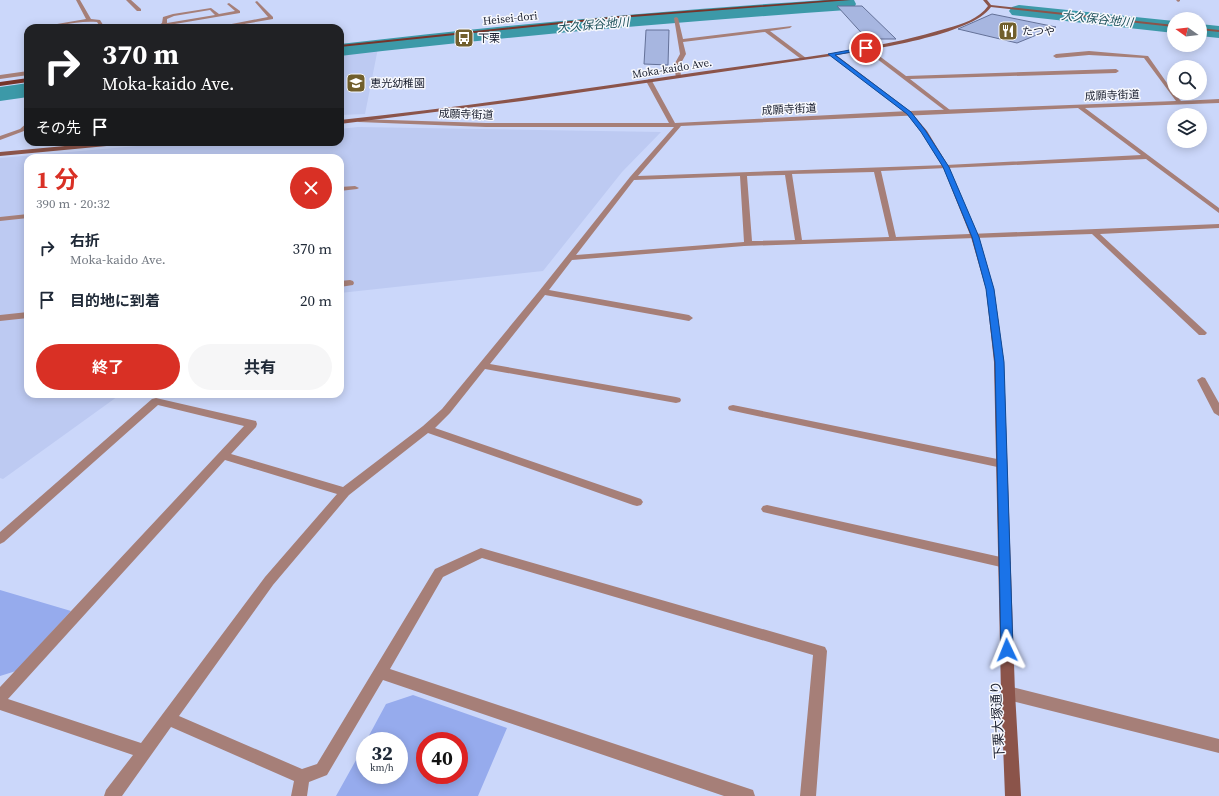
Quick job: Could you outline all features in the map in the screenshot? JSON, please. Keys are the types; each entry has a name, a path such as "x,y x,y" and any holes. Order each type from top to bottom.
{"main road":[{"name":"Heisei-dori","path":"344,41 503,23 793,0"},
{"name":"Heisei-dori","path":"344,46 611,18 849,0"},
{"path":"0,84 24,81"},
{"path":"0,90 24,87"}],"street":[{"path":"78,0 90,20"},
{"path":"128,0 139,10"},
{"path":"985,0 990,6 1167,25"},
{"path":"236,24 271,18 257,2"},
{"path":"172,24 238,12 229,4"},
{"name":"Moka-kaido Ave.","path":"344,122 502,103 902,42 958,26 984,15 990,6"},
{"path":"162,24 165,18 173,15 211,9 218,16"},
{"path":"676,18 683,54 677,65 678,77"},
{"path":"63,24 90,20 98,21 100,24"},
{"path":"680,41 790,27"},
{"path":"766,30 803,58"},
{"path":"1207,30 1219,31"},
{"path":"866,48 948,112"},
{"path":"1056,56 1089,53 1146,57 1180,103"},
{"name":"下栗大塚通り","path":"831,54 909,113 924,131 946,167 975,237 990,289 999,362 1008,694 1014,796"},
{"path":"905,78 1116,70"},
{"path":"0,77 24,74"},
{"path":"112,796 269,581 345,492 427,429 446,411 484,366 632,178 676,125 649,81"},
{"name":"成願寺街道","path":"359,120 486,125 676,125 909,113 1219,101"},
{"path":"1078,106 1219,211"},
{"path":"0,138 24,128"},
{"path":"0,154 85,146"},
{"path":"632,178 877,170 1147,157"},
{"path":"877,170 893,239"},
{"path":"788,173 799,243"},
{"path":"743,174 748,244"},
{"path":"344,189 355,188"},
{"path":"0,218 24,216"},
{"path":"570,258 748,244 975,237 1219,226"},
{"path":"1093,231 1202,333"},
{"path":"344,284 350,283"},
{"path":"543,292 689,318"},
{"path":"0,318 24,315"},
{"path":"484,366 676,400"},
{"path":"1202,380 1219,413"},
{"path":"0,539 156,401 252,424 0,697"},
{"path":"733,408 1002,464"},
{"path":"427,429 637,502"},
{"path":"223,455 345,492"},
{"path":"767,509 1005,563"},
{"path":"169,719 302,777 322,770 439,573 481,553 820,651 808,796"},
{"path":"380,672 747,796"},
{"path":"1008,694 1219,746"},
{"path":"0,703 145,752"},
{"path":"299,796 302,777"}],"shaded area":[{"name":"恵光幼稚園","path":"378,48 365,114 344,115 344,52"},
{"path":"358,127 661,132 622,172 543,271 344,293 344,154 46,154 137,146 344,146 344,129"},
{"path":"24,156 24,398 115,398 3,479 0,478 0,158"},
{"path":"0,590 71,611 16,671 0,676"},
{"path":"413,695 507,728 478,796 336,796 356,760 356,784 408,784 408,732 371,732 386,704"}],"building":[{"path":"837,6 862,6 896,39 867,39"},
{"name":"たつや","path":"992,14 1056,27 1017,43 958,29"},
{"path":"646,30 669,30 668,65 644,64"}],"waterway":[{"name":"大久保谷地川","path":"344,49 403,42 593,24 847,4"},
{"name":"大久保谷地川","path":"1019,11 1167,26"},
{"name":"大久保谷地川","path":"1207,31 1219,32"},
{"name":"大久保谷地川","path":"0,94 24,91"}],"place":[{"name":"たつや","path":"1008,31"},
{"name":"下栗","path":"464,38"},
{"name":"恵光幼稚園","path":"356,83"}],"route":[{"path":"866,48 831,54 909,113 924,131 946,167 964,209 975,237 990,289 999,362 1007,650"}]}
